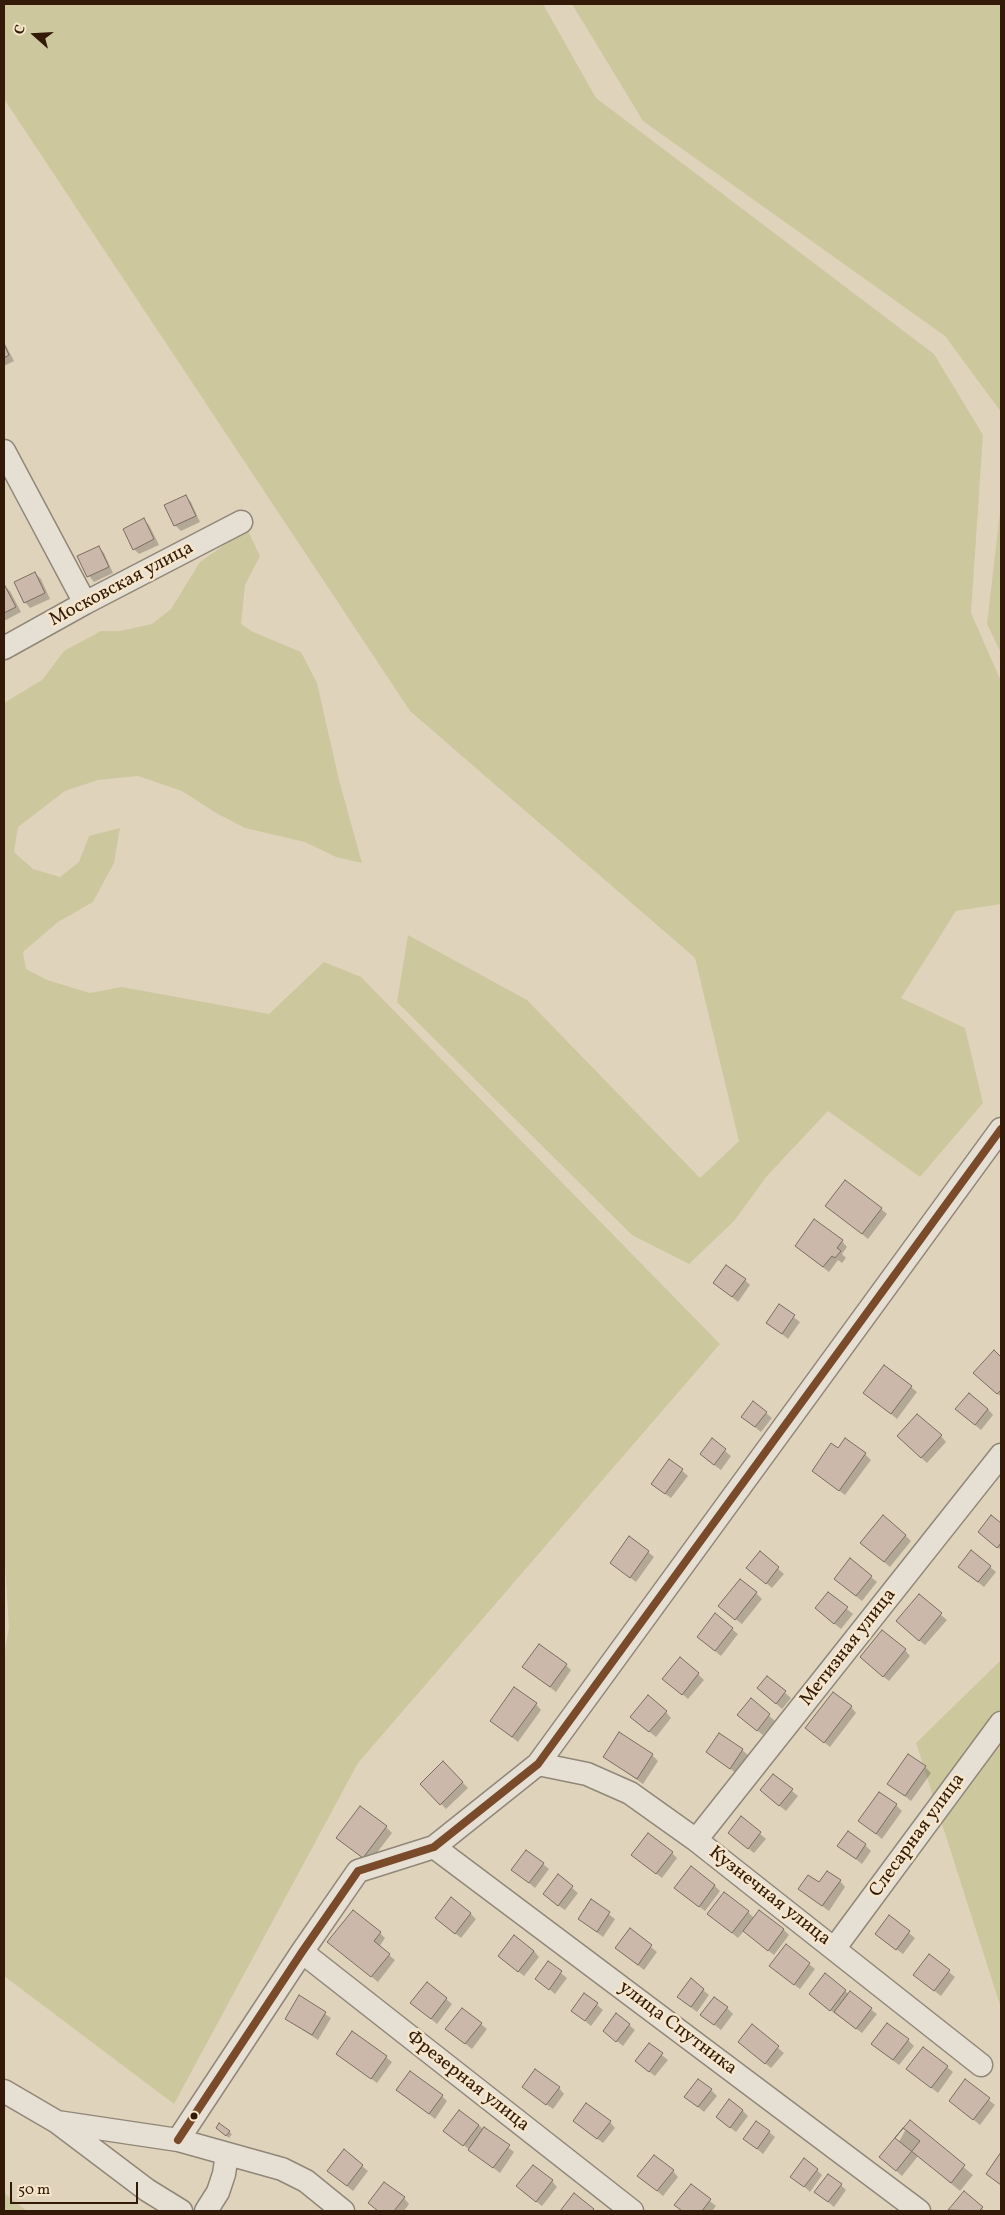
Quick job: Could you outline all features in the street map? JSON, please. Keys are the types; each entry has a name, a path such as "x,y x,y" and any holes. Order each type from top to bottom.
{"street":[{"path":"4,451 85,603"},
{"name":"Московская улица","path":"4,648 85,603 241,522"},
{"path":"178,2140 358,1871 434,1847 538,1764 1001,1129"},
{"name":"Метизная улица","path":"696,1840 1001,1455"},
{"name":"Слесарная улица","path":"834,1949 1001,1723"},
{"name":"Кузнечная улица","path":"538,1764 587,1774 630,1794 696,1840 981,2065"},
{"name":"улица Спутника","path":"434,1847 919,2211"},
{"name":"Фрезерная улица","path":"302,1952 632,2211"},
{"path":"4,2090 57,2122 147,2190 181,2211"},
{"path":"57,2122 178,2140 282,2169 306,2181 344,2211"},
{"path":"206,2211 218,2192 224,2174 227,2154"}],"shaded area":[{"path":"4,4 543,4 596,98 934,354 983,435 971,613 1001,681 1001,904 956,911 901,998 965,1028 983,1103 920,1177 828,1111 767,1176 734,1221 689,1264 632,1235 397,1002 408,935 527,1000 700,1178 739,1141 695,958 410,711 4,99"},
{"path":"572,4 1001,4 1001,412 945,336 643,121"},
{"path":"1001,504 1001,653 987,624"},
{"path":"247,529 260,556 245,585 241,624 253,632 301,652 317,683 339,780 362,863 336,857 305,842 245,828 216,813 182,791 138,776 98,780 65,791 18,827 14,852 33,869 60,877 79,862 89,836 120,828 114,863 93,902 58,922 23,952 26,969 47,980 90,993 122,987 269,1014 324,962 361,977 720,1344 358,1763 174,2104 4,1976 4,1654 9,1628 4,1547 4,703 42,680 64,651 101,631 120,631 152,624 171,609 200,562"},
{"path":"1001,1660 1001,2008 916,1743"},
{"path":"4,2193 27,2211 4,2211"}],"building":[{"path":"4,344 9,355 4,358"},
{"path":"186,495 196,516 174,526 164,505"},
{"path":"144,518 154,539 133,550 123,529"},
{"path":"99,546 109,567 87,577 77,556"},
{"path":"35,572 45,593 24,603 14,582"},
{"path":"4,584 16,607 4,613"},
{"path":"845,1180 882,1208 862,1234 825,1206"},
{"path":"814,1219 843,1240 837,1248 841,1251 835,1258 832,1256 823,1267 795,1246"},
{"path":"726,1265 746,1279 732,1297 713,1283"},
{"path":"779,1304 795,1315 782,1334 766,1323"},
{"path":"994,1350 1001,1357 1001,1390 997,1394 973,1373"},
{"path":"884,1365 912,1386 891,1414 863,1393"},
{"path":"969,1393 988,1409 975,1425 955,1409"},
{"path":"753,1401 767,1412 755,1427 741,1417"},
{"path":"917,1414 942,1435 921,1458 897,1436"},
{"path":"712,1438 726,1449 714,1465 700,1454"},
{"path":"845,1438 866,1453 839,1491 812,1471 831,1443 838,1448"},
{"path":"669,1459 683,1469 665,1494 651,1484"},
{"path":"883,1515 906,1535 884,1562 860,1543"},
{"path":"991,1515 1001,1523 1001,1543 997,1548 978,1532"},
{"path":"629,1536 649,1551 630,1578 610,1563"},
{"path":"971,1550 991,1566 978,1582 958,1567"},
{"path":"760,1551 779,1567 766,1584 746,1568"},
{"path":"850,1558 872,1576 856,1596 834,1579"},
{"path":"740,1579 757,1592 735,1620 718,1606"},
{"path":"828,1592 848,1607 834,1624 815,1608"},
{"path":"919,1594 942,1613 919,1641 896,1621"},
{"path":"715,1613 733,1628 715,1651 697,1637"},
{"path":"882,1630 906,1649 883,1677 860,1657"},
{"path":"539,1644 567,1664 550,1687 522,1667"},
{"path":"680,1657 699,1673 682,1695 662,1679"},
{"path":"767,1676 786,1691 776,1704 757,1688"},
{"path":"514,1687 537,1703 512,1737 490,1721"},
{"path":"833,1692 852,1706 824,1743 805,1728"},
{"path":"648,1695 667,1711 649,1732 630,1717"},
{"path":"751,1698 770,1714 757,1731 737,1715"},
{"path":"619,1732 653,1754 637,1779 603,1757"},
{"path":"719,1733 743,1749 730,1769 706,1752"},
{"path":"908,1754 926,1766 905,1796 887,1784"},
{"path":"443,1761 463,1782 440,1805 420,1784"},
{"path":"773,1774 793,1789 779,1806 760,1790"},
{"path":"879,1792 897,1804 876,1834 858,1821"},
{"path":"360,1806 387,1826 363,1858 336,1838"},
{"path":"741,1816 761,1832 748,1849 728,1833"},
{"path":"848,1831 866,1844 856,1859 837,1846"},
{"path":"648,1833 673,1852 656,1874 631,1855"},
{"path":"526,1850 544,1863 529,1883 511,1870"},
{"path":"691,1866 715,1885 699,1907 674,1888"},
{"path":"827,1871 841,1880 822,1906 798,1889 808,1875 819,1882"},
{"path":"558,1874 573,1886 558,1906 543,1894"},
{"path":"724,1892 749,1911 732,1933 707,1914"},
{"path":"451,1897 471,1913 455,1934 435,1918"},
{"path":"591,1899 610,1912 597,1932 578,1919"},
{"path":"353,1910 381,1932 374,1941 390,1954 371,1977 327,1942"},
{"path":"759,1910 784,1929 768,1951 743,1931"},
{"path":"889,1915 910,1931 896,1950 875,1934"},
{"path":"630,1928 652,1945 638,1965 615,1948"},
{"path":"514,1935 534,1951 518,1972 498,1956"},
{"path":"786,1944 810,1963 794,1985 769,1966"},
{"path":"929,1954 950,1970 934,1991 913,1975"},
{"path":"548,1961 562,1971 549,1990 535,1979"},
{"path":"825,1973 846,1990 830,2011 809,1994"},
{"path":"691,1978 704,1989 691,2007 677,1997"},
{"path":"427,1982 447,1998 431,2019 410,2003"},
{"path":"850,1991 872,2008 856,2029 834,2012"},
{"path":"584,1993 598,2003 585,2021 571,2011"},
{"path":"299,1995 326,2012 312,2035 285,2019"},
{"path":"714,1997 728,2007 714,2025 700,2015"},
{"path":"462,2008 482,2023 465,2044 445,2029"},
{"path":"616,2013 630,2024 616,2042 603,2031"},
{"path":"887,2023 909,2039 893,2060 871,2044"},
{"path":"752,2024 779,2046 765,2064 738,2042"},
{"path":"352,2031 387,2056 371,2079 336,2054"},
{"path":"649,2043 663,2053 649,2072 635,2061"},
{"path":"923,2047 948,2066 931,2088 906,2069"},
{"path":"535,2069 560,2087 546,2105 522,2087"},
{"path":"410,2071 443,2095 429,2114 396,2090"},
{"path":"698,2079 712,2089 698,2107 684,2097"},
{"path":"965,2079 990,2098 973,2120 949,2101"},
{"path":"729,2099 743,2110 730,2128 716,2117"},
{"path":"586,2103 611,2121 597,2139 573,2121"},
{"path":"459,2110 479,2125 463,2146 443,2131"},
{"path":"910,2120 965,2165 951,2183 895,2138"},
{"path":"756,2121 770,2131 757,2149 743,2139"},
{"path":"219,2123 230,2131 226,2136 216,2128"},
{"path":"484,2127 510,2145 493,2168 468,2150"},
{"path":"903,2128 920,2141 896,2171 879,2157"},
{"path":"344,2149 363,2165 347,2186 327,2171"},
{"path":"1001,2152 1001,2185 986,2174"},
{"path":"654,2155 674,2170 657,2191 637,2176"},
{"path":"804,2158 818,2169 804,2187 790,2177"},
{"path":"533,2165 553,2180 536,2202 516,2186"},
{"path":"828,2174 842,2184 828,2202 814,2192"},
{"path":"384,2182 405,2197 394,2211 378,2211 368,2203"},
{"path":"691,2184 711,2199 702,2211 682,2211 674,2205"},
{"path":"964,2191 983,2207 979,2211 948,2210"},
{"path":"574,2193 594,2209 592,2211 560,2211"}],"transit line":[{"path":"178,2140 358,1871 434,1847 538,1764 1001,1129"}]}
